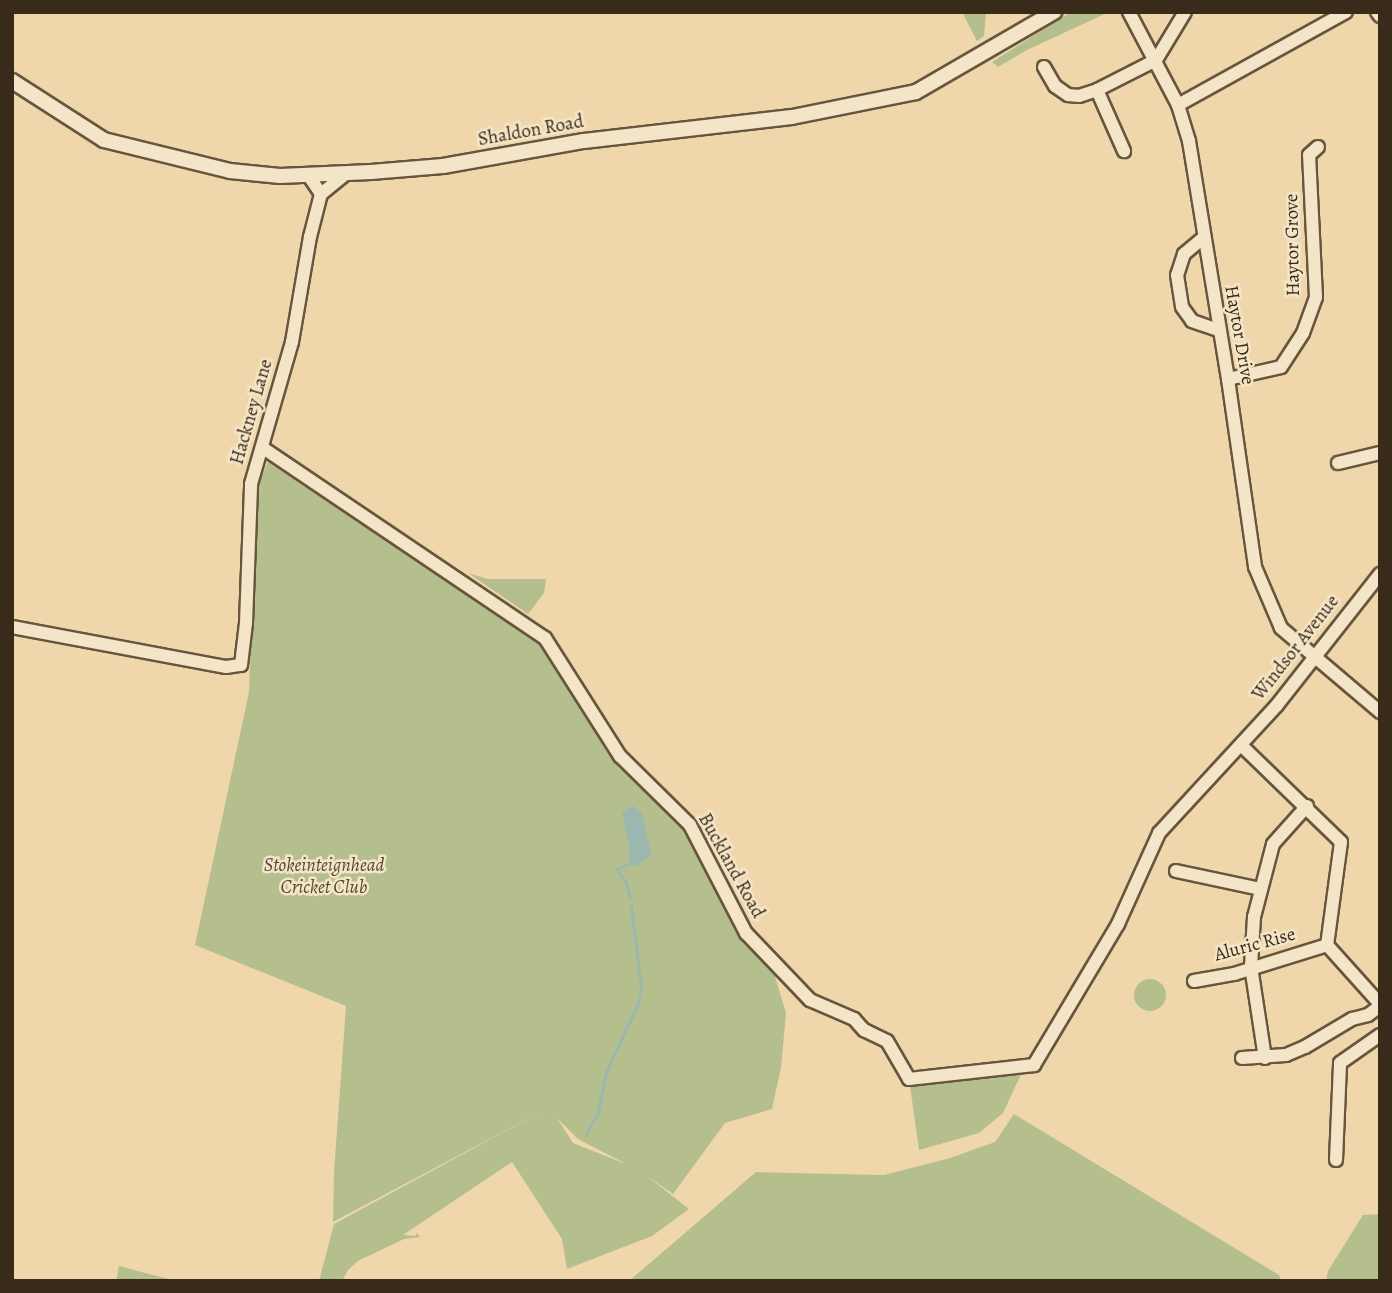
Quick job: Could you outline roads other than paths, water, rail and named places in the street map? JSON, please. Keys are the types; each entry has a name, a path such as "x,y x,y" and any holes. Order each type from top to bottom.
{"street":[{"name":"Shaldon Road","path":"12,81 104,140 230,171 308,175 347,173 443,166 584,141 792,117 916,92 1054,12"},
{"name":"Haytor Drive","path":"1129,12 1178,106 1189,141 1228,379 1255,567 1281,628 1380,712"},
{"path":"1044,67 1055,86 1068,94 1079,96 1097,90 1156,61 1185,12"},
{"path":"1178,106 1346,12"},
{"path":"1097,90 1124,151"},
{"name":"Haytor Grove","path":"1228,379 1281,367 1303,333 1316,298 1310,155 1318,147"},
{"path":"308,175 321,194 347,173"},
{"name":"Hackney Lane","path":"12,627 226,667 241,666 246,623 251,484 292,342 321,194"},
{"path":"1203,238 1184,254 1177,275 1182,307 1192,321 1218,330"},
{"name":"Buckland Road","path":"263,448 545,638 620,756 690,825 746,933 810,1000 855,1019 864,1030 887,1041 909,1079 1034,1065 1118,925 1159,833 1241,745"},
{"path":"1338,463 1380,453"},
{"name":"Windsor Avenue","path":"1241,745 1380,574"},
{"path":"1241,745 1307,806 1341,842 1327,946 1380,1005 1368,1016 1352,1018 1305,1048 1286,1055 1242,1058"},
{"path":"1265,1058 1251,966 1254,917 1273,844 1307,806"},
{"path":"1176,871 1261,889"},
{"name":"Aluric Rise","path":"1194,981 1234,974 1251,966 1327,946"},
{"path":"1336,1160 1340,1063 1380,1035"}],"water":[{"path":"633,806 642,813 651,852 650,857 635,866 629,864 629,845 622,812"}],"waterway":[{"path":"629,864 617,869 626,882 630,897"},
{"path":"586,1134 598,1112 606,1072 638,1004 641,988 631,905"}],"park label":[{"name":"Stokeinteignhead Cricket Club","path":"324,877"}]}
